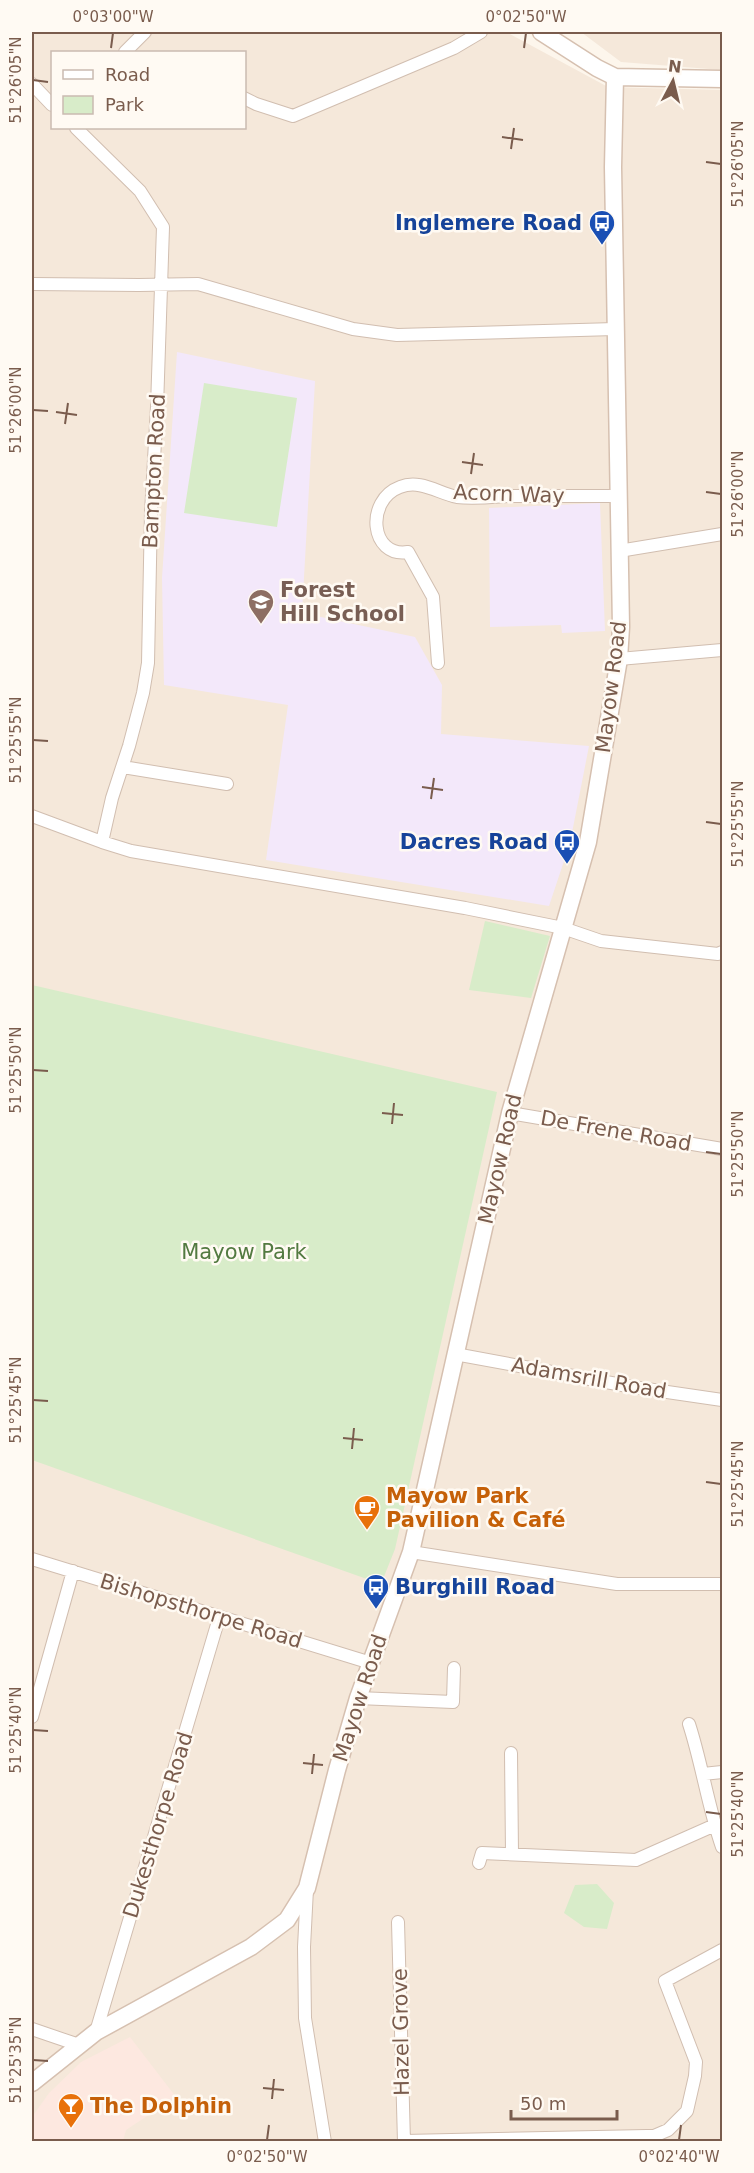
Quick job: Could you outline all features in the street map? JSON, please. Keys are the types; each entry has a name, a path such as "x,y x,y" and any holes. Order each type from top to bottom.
{"street":[{"path":"126,51 146,32"},
{"path":"246,99 293,116 454,48 481,32"},
{"path":"541,32 615,77 723,79"},
{"name":"Mayow Road","path":"32,2084 96,2032 251,1947 287,1920 307,1888 358,1698 411,1552 510,1113 588,842 619,659 621,627 613,167 615,77"},
{"path":"32,84 51,104"},
{"name":"Bampton Road","path":"77,129 140,191 163,227 151,512 148,663 145,685 123,767 112,798 102,843"},
{"path":"32,284 198,284 353,329 397,335 615,329"},
{"name":"Acorn Way","path":"438,663 433,597 408,552 399,553 389,548 378,532 375,518 385,497 398,487 415,484 458,497 617,496"},
{"path":"619,551 723,534"},
{"path":"619,659 723,650"},
{"path":"123,767 227,784"},
{"path":"32,816 102,843 164,857 465,908 563,928 601,941 718,954 723,952"},
{"name":"De Frene Road","path":"510,1113 723,1149"},
{"name":"Adamsrill Road","path":"455,1354 633,1387 723,1400"},
{"path":"411,1552 617,1584 723,1584"},
{"name":"Bishopsthorpe Road","path":"32,1559 371,1663"},
{"path":"32,1717 73,1571"},
{"name":"Dukesthorpe Road","path":"96,2032 219,1618"},
{"path":"358,1698 453,1702 453,1668"},
{"path":"689,1724 715,1825 723,1847"},
{"path":"511,1754 512,1853"},
{"path":"703,1774 723,1772"},
{"path":"479,1863 482,1853 636,1860 715,1825"},
{"path":"307,1888 304,1947 305,2018 325,2142"},
{"name":"Hazel Grove","path":"398,1922 404,2141"},
{"path":"404,2141 654,2136 668,2130 687,2111 696,2062 665,1982 723,1950"},
{"path":"32,2029 79,2045"}],"shaded area":[{"path":"32,32 506,32 608,87 722,90 722,2141 32,2142"},
{"path":"581,32 722,32 722,70 621,62"},
{"name":"Forest Hill School","path":"177,352 315,381 302,613 415,637 442,685 441,734 589,746 570,843 549,906 266,860 288,705 164,685 162,578"},
{"path":"600,503 605,631 562,633 561,625 490,627 489,508"},
{"path":"130,2037 176,2097 126,2130 123,2141 32,2141 32,2117 49,2093 81,2062"}],"green space":[{"path":"204,383 297,398 277,527 184,513"},
{"path":"485,921 550,936 531,998 469,990"},
{"name":"Mayow Park","path":"32,985 497,1092 395,1549 381,1584 32,1460"},
{"path":"597,1884 614,1903 607,1929 584,1927 564,1913 575,1885"}],"place":[{"name":"Inglemere Road","path":"602,246"},
{"name":"Forest Hill School","path":"261,625"},
{"name":"Dacres Road","path":"567,865"},
{"name":"Mayow Park Pavilion & Café","path":"367,1531"},
{"name":"Burghill Road","path":"376,1610"},
{"name":"The Dolphin","path":"71,2129"}]}
